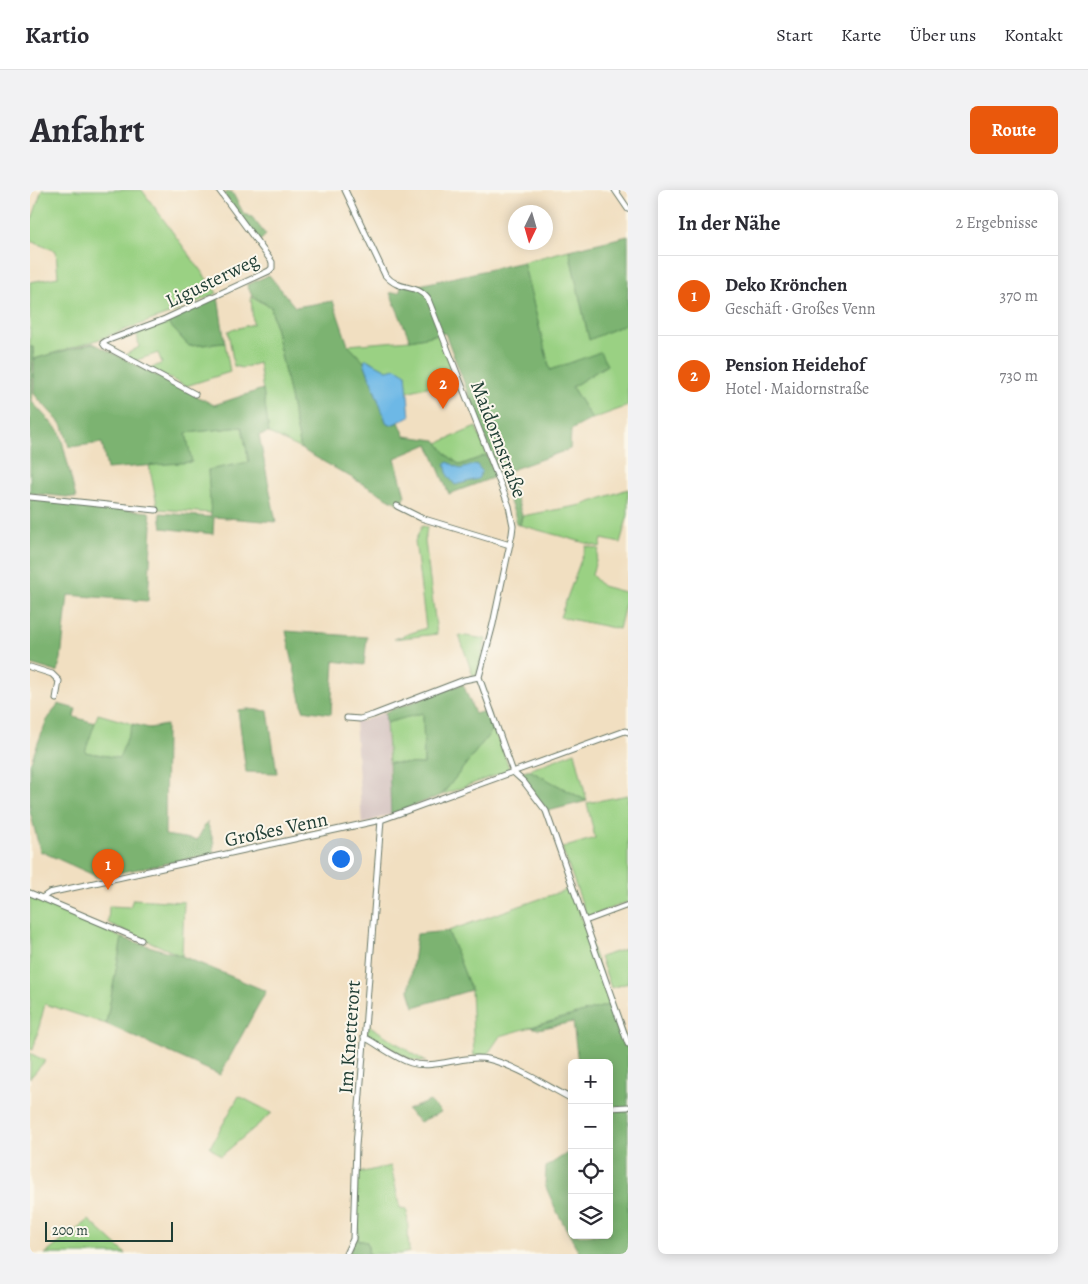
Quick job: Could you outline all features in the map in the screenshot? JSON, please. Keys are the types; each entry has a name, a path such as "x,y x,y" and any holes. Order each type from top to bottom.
{"street":[{"name":"Ligusterweg","path":"195,394 104,346 103,343 165,319 272,268 272,262 219,190"},
{"name":"Maidornstraße","path":"345,190 385,275 398,286 420,291 428,299 509,506 513,526 510,545 493,624 479,677"},
{"path":"615,190 628,209"},
{"path":"30,497 156,510"},
{"path":"397,506 421,518 510,545"},
{"path":"30,667 52,674 59,680 56,700"},
{"path":"347,718 360,719 373,715 464,680 479,677 513,772 524,782 546,811 628,1044"},
{"name":"Großes Venn","path":"42,898 50,893 381,820 625,731 628,732"},
{"name":"Im Knetterort","path":"346,1254 353,1239 356,1146 381,820"},
{"path":"30,892 141,940"},
{"path":"585,921 628,904"},
{"path":"364,1037 412,1063 426,1064 462,1059 487,1059 509,1066 568,1096"},
{"path":"613,1108 628,1107"}],"shaded area":[{"path":"385,712 391,814 362,824 355,721 363,721"}],"green space":[{"path":"42,190 142,190 217,293 189,306 177,295 181,309 177,311 94,341 34,359 33,347 30,347 30,282 58,277 56,251 30,241 30,225"},
{"path":"227,192 232,192 244,214 252,217 266,235 259,242 224,195"},
{"path":"628,236 628,323 589,340 569,250"},
{"path":"569,250 589,339 628,323 628,406 592,419 572,387 607,365 550,370 523,262"},
{"path":"523,262 550,370 600,352 607,365 572,387 592,419 571,430 570,449 508,471 522,515 520,525 516,524 515,515 445,333 410,340 390,293 400,292 401,285 415,286"},
{"path":"269,275 295,307 333,301 348,345 364,362 387,424 391,425 399,422 405,436 436,440 447,455 460,465 487,455 495,477 449,494 428,444 395,458 405,496 402,506 301,449 271,307 252,296 247,285"},
{"path":"218,297 225,343 189,346 166,321"},
{"path":"251,297 271,307 301,449 269,433 259,363 242,368 234,366 228,331 253,324"},
{"path":"166,321 189,346 225,343 230,372 186,386 150,369 162,363 158,353 134,361 125,355 139,347 137,333"},
{"path":"440,334 457,379 407,392 406,374 387,370 366,359 364,362 348,345 410,340"},
{"path":"93,343 214,405 263,389 269,433 259,435 276,522 214,517 213,534 162,528 160,513 211,517 208,470 249,462 242,427 186,433 192,462 107,469 102,443 69,447 63,426 34,394 34,359"},
{"path":"30,347 33,347 32,402 60,432 76,498 30,493"},
{"path":"242,427 249,462 208,470 211,513 158,509 149,465 191,462 186,433"},
{"path":"476,427 487,455 460,465 447,455 438,443"},
{"path":"628,489 628,515 620,543 602,539 600,547 520,525 522,516 582,505"},
{"path":"30,499 149,512 152,525 148,601 68,595 61,659 57,672 30,664"},
{"path":"422,526 427,527 425,541 437,634 394,639 426,628 415,541"},
{"path":"586,546 599,549 592,575 602,586 628,593 619,629 560,617"},
{"path":"286,631 367,637 364,665 334,661 331,714 303,710"},
{"path":"459,635 486,639 477,675 473,676"},
{"path":"463,684 475,714 488,710 494,728 442,795 391,814 389,763 424,764 423,713 386,723 385,712"},
{"path":"58,704 76,709 74,717 95,723 85,752 119,758 133,724 149,728 166,725 165,835 197,840 207,822 214,843 213,854 98,877 40,851 30,811 30,764 46,722"},
{"path":"238,710 268,711 277,773 246,772"},
{"path":"423,712 424,764 389,763 386,723"},
{"path":"98,714 133,724 119,758 84,752"},
{"path":"494,728 510,770 442,795"},
{"path":"575,752 587,801 529,770"},
{"path":"529,770 587,801 548,811 519,774"},
{"path":"628,795 628,902 587,917 562,848 595,838 587,803"},
{"path":"571,888 612,1004 500,1036 487,1055 474,1056 471,990 448,931"},
{"path":"30,895 122,938 106,1024 45,1004 33,1050 30,1049"},
{"path":"133,899 184,902 182,956 108,923 109,906 130,907"},
{"path":"448,931 471,990 414,1007 409,991 417,934"},
{"path":"122,938 182,956 266,991 220,1075 106,1024"},
{"path":"628,948 628,983 611,988 600,957"},
{"path":"612,1004 628,1044 628,1254 580,1254 572,1239 613,1239 613,1059 578,1059 573,1022 538,1029 531,1027"},
{"path":"367,1024 426,1062 412,1060 367,1035"},
{"path":"30,1053 45,1061 30,1078"},
{"path":"239,1096 272,1113 221,1156 210,1147"},
{"path":"430,1101 441,1112 420,1122 407,1110"},
{"path":"568,1153 568,1232 545,1185 546,1167"},
{"path":"391,1166 400,1208 407,1209 409,1252 400,1254 369,1254 367,1242 358,1240 358,1214 356,1209 357,1176 358,1173"},
{"path":"358,1214 358,1240 367,1242 369,1254 349,1254 355,1238 356,1216"},
{"path":"89,1220 126,1254 45,1254"}],"water":[{"path":"366,359 387,370 396,368 406,374 410,417 391,425 387,424 364,362"},
{"path":"448,462 461,469 476,464 482,471 478,479 455,485 448,476 445,464"}],"place":[{"name":"Pension Heidehof","path":"443,409"},
{"name":"Deko Krönchen","path":"108,890"}]}
